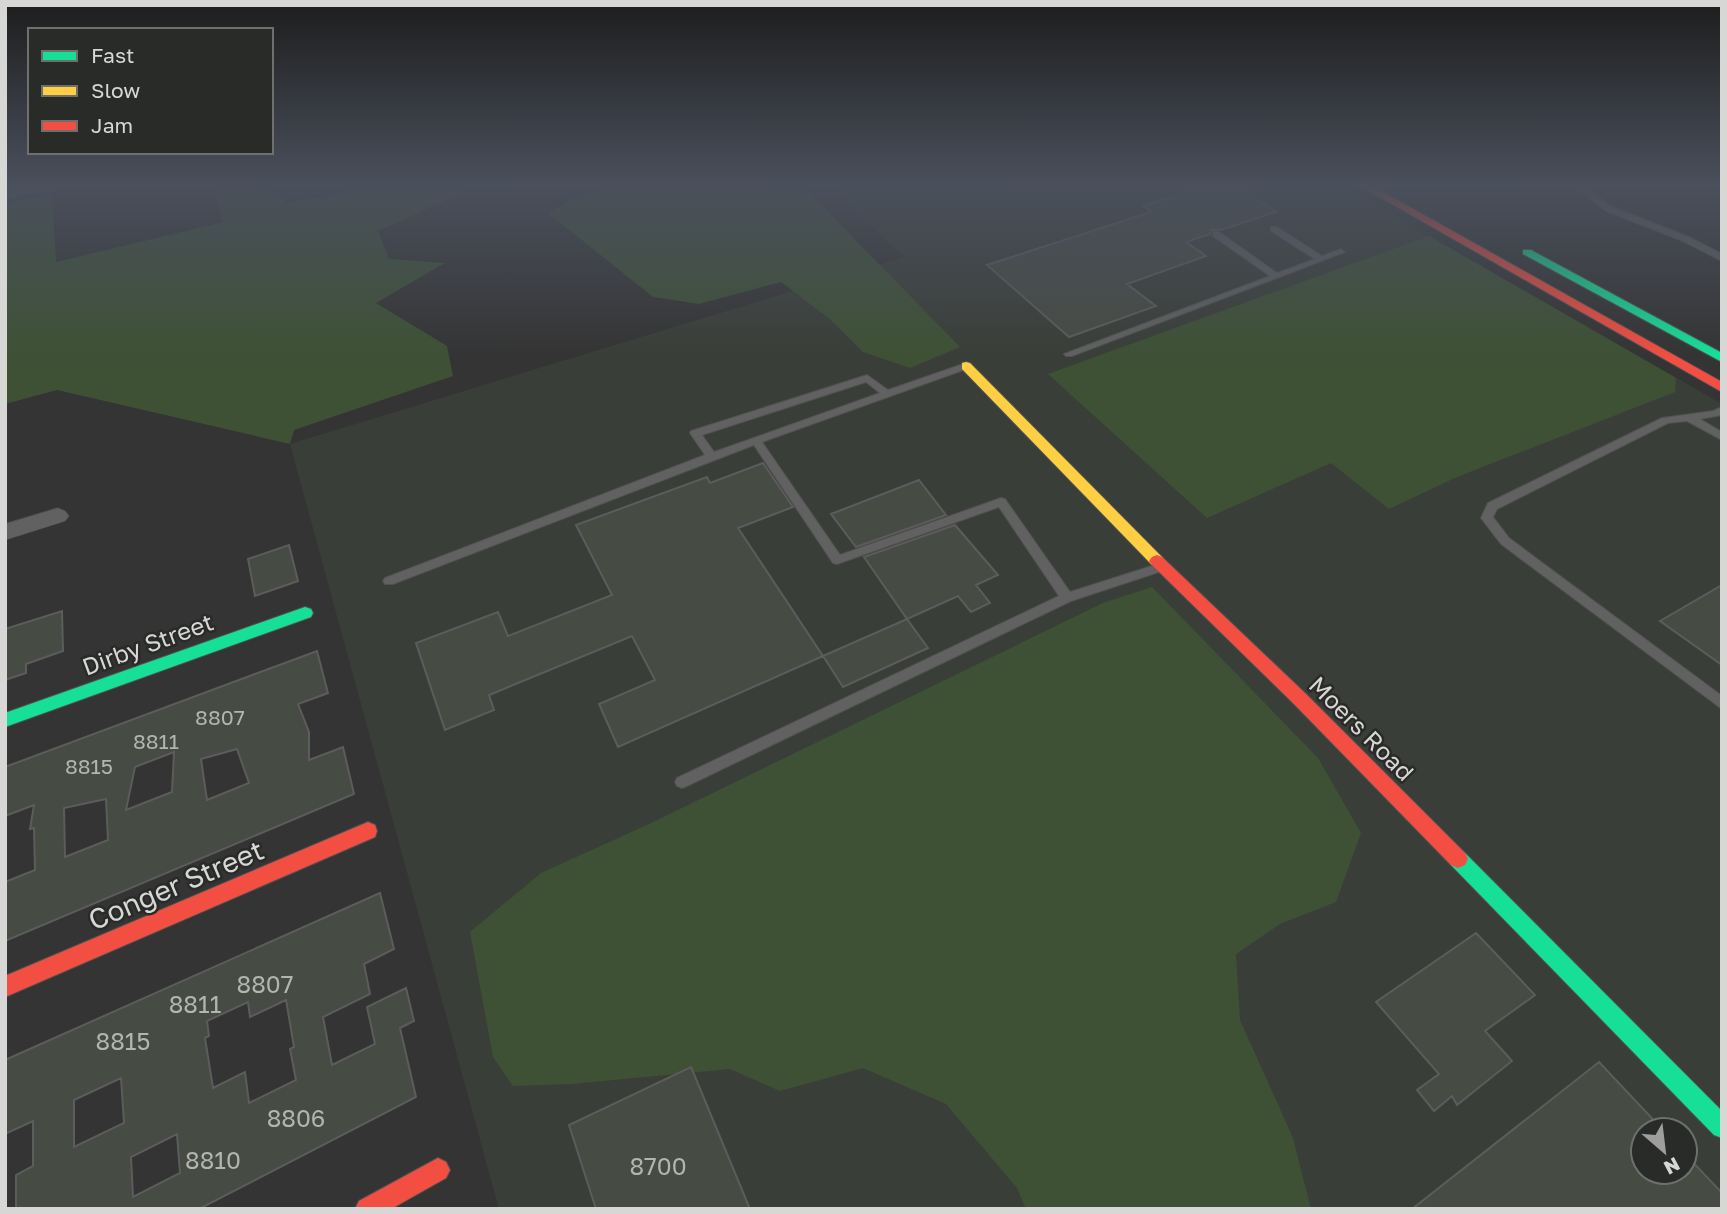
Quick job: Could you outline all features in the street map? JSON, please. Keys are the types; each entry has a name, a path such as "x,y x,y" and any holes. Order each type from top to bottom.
{"street":[{"path":"1468,244 1722,388"},
{"path":"1517,246 1722,358"},
{"name":"Moers Road","path":"966,366 1162,566 1300,699 1722,1127"},
{"path":"5,532 58,516"},
{"name":"Dirby Street","path":"5,720 305,613"},
{"name":"Conger Street","path":"5,987 368,831"},
{"path":"367,1209 438,1170"}],"lane":[{"path":"1230,244 1276,276"},
{"path":"1297,244 1321,259"},
{"path":"1695,244 1722,258"},
{"path":"1069,354 1341,252"},
{"path":"389,582 756,440 966,366"},
{"path":"712,457 695,433 867,378 886,393"},
{"path":"1722,410 1666,420 1492,506 1487,518 1505,541 1722,704"},
{"path":"1688,417 1722,437"},
{"path":"756,440 837,560 1001,502 1067,598"},
{"path":"682,782 1067,598 1162,566"}],"shaded area":[{"path":"890,244 1443,244 1722,404 1722,1209 499,1209 290,444 904,257"}],"green space":[{"path":"5,244 55,244 56,262 133,244 383,244 389,259 445,263 376,303 447,346 453,376 294,430 290,444 57,390 5,404"},
{"path":"586,244 859,244 960,347 910,368 863,352 831,320 781,282 699,304 653,297"},
{"path":"1408,244 1442,244 1676,378 1675,392 1457,477 1389,509 1331,463 1207,518 1048,374"},
{"path":"1152,587 1318,758 1361,833 1336,902 1280,924 1236,954 1240,1020 1293,1138 1311,1209 1026,1209 1017,1188 946,1104 863,1068 780,1091 730,1069 571,1084 513,1086 493,1057 470,932 541,873 649,824 1103,603"}],"building":[{"path":"1053,244 1188,244 1206,256 1127,284 1156,306 1069,337 987,265"},
{"path":"763,463 793,507 738,528 823,656 618,747 599,704 655,680 632,636 489,695 494,710 445,730 416,643 498,612 508,636 612,595 576,525 707,477 710,483"},
{"path":"919,480 946,515 856,547 831,514"},
{"path":"955,525 998,575 976,585 990,603 971,612 958,596 907,619 864,557"},
{"path":"289,545 298,581 255,596 248,559"},
{"path":"1722,585 1722,665 1660,621"},
{"path":"62,611 63,651 26,664 26,673 5,680 5,629"},
{"path":"907,619 928,648 843,687 823,656"},
{"path":"317,651 328,693 298,704 309,732 309,760 343,747 354,794 5,941 5,882 35,870 34,828 30,829 34,805 5,816 5,767","holes":["237,749 249,783 207,800 201,759","174,752 172,792 126,810 135,767","106,799 108,840 65,857 64,808"]},
{"path":"380,893 394,949 364,964 370,994 323,1017 332,1065 375,1044 367,1007 406,988 414,1021 400,1028 416,1097 199,1209 16,1209 16,1175 33,1166 33,1121 5,1134 5,1060","holes":["286,1000 294,1047 290,1049 296,1080 249,1103 245,1072 213,1088 205,1038 209,1036 207,1021 248,1002 250,1017","121,1078 124,1123 74,1147 74,1100","177,1134 180,1173 133,1197 131,1157"]},
{"path":"1476,933 1535,995 1485,1031 1512,1061 1457,1105 1452,1096 1434,1111 1417,1090 1439,1074 1376,1002"},
{"path":"1599,1062 1650,1116 1629,1116 1629,1186 1699,1186 1699,1169 1722,1193 1722,1209 1412,1209"},
{"path":"691,1067 750,1209 596,1209 569,1125"}],"traffic: fast":[{"path":"1527,252 1722,358"},
{"path":"5,720 305,613"},
{"path":"1458,859 1722,1127"}],"traffic: slow":[{"path":"966,366 1157,561"}],"traffic: jam":[{"path":"1467,244 1722,388"},
{"path":"1157,561 1300,699 1458,859"},
{"path":"5,987 368,831"},
{"path":"367,1209 438,1170"}]}
